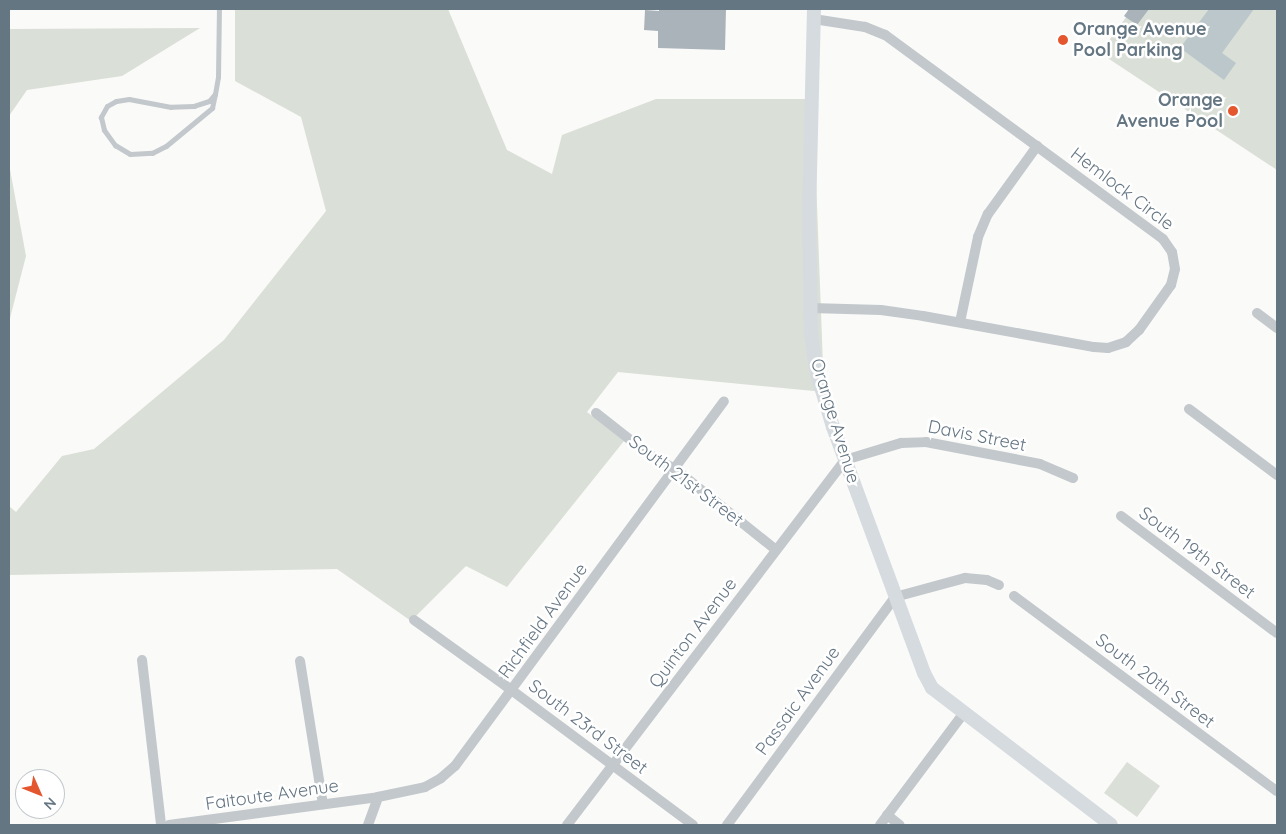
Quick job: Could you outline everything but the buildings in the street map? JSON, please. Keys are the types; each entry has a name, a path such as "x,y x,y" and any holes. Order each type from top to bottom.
{"street":[{"name":"Hemlock Circle","path":"811,308 882,310 1108,348 1117,346 1133,337 1171,285 1175,261 1172,252 1163,239 885,36 865,27 814,14"},
{"name":"Orange Avenue","path":"814,14 809,211 811,334 816,370 845,460 924,673 932,688 964,714"},
{"path":"960,322 978,237 988,214 1037,146"},
{"path":"1257,313 1277,328"},
{"name":"Richfield Avenue","path":"378,796 416,790 433,783 448,772 512,690 724,401"},
{"path":"1189,409 1277,475"},
{"name":"South 21st Street","path":"596,413 647,453 674,469 776,550"},
{"name":"Davis Street","path":"845,460 901,443 920,442 1040,464 1073,478"},
{"name":"Quinton Avenue","path":"567,825 845,460"},
{"name":"South 19th Street","path":"1121,516 1277,633"},
{"path":"895,597 965,578 987,580 999,585"},
{"name":"South 20th Street","path":"1014,596 1277,792"},
{"name":"Passaic Avenue","path":"727,825 895,597"},
{"name":"South 23rd Street","path":"414,620 512,690 693,825"},
{"path":"142,660 161,825"},
{"path":"300,661 323,804"},
{"path":"880,825 964,714 1111,825"},
{"path":"368,825 378,796"},
{"name":"Faitoute Avenue","path":"169,825 238,820 378,796"},
{"path":"887,815 900,825"}],"lane":[{"path":"215,94 209,101 194,106 171,107 129,99 116,101 107,106 101,117 104,130 115,145 130,154 152,153 166,146 212,108 215,94 219,62 219,9"}],"shaded area":[{"path":"235,9 448,9 507,150 552,174 562,135 656,99 813,99 824,392 618,372 587,412 624,441 507,587 466,566 411,621 337,569 9,575 9,506 16,512 62,456 94,449 224,340 326,211 301,117 235,81"},
{"name":"Orange Avenue Pool","path":"1132,9 1277,9 1277,170 1100,53"},
{"path":"1209,9 1254,9 1222,53 1236,63 1224,80 1180,48"},
{"path":"200,28 122,76 27,90 9,116 9,29"},
{"path":"9,164 26,256 9,322"},
{"path":"1127,762 1160,786 1137,817 1104,793"}],"place":[{"name":"Orange Avenue Pool Parking","path":"1063,40"},
{"name":"Orange Avenue Pool","path":"1233,111"}]}
